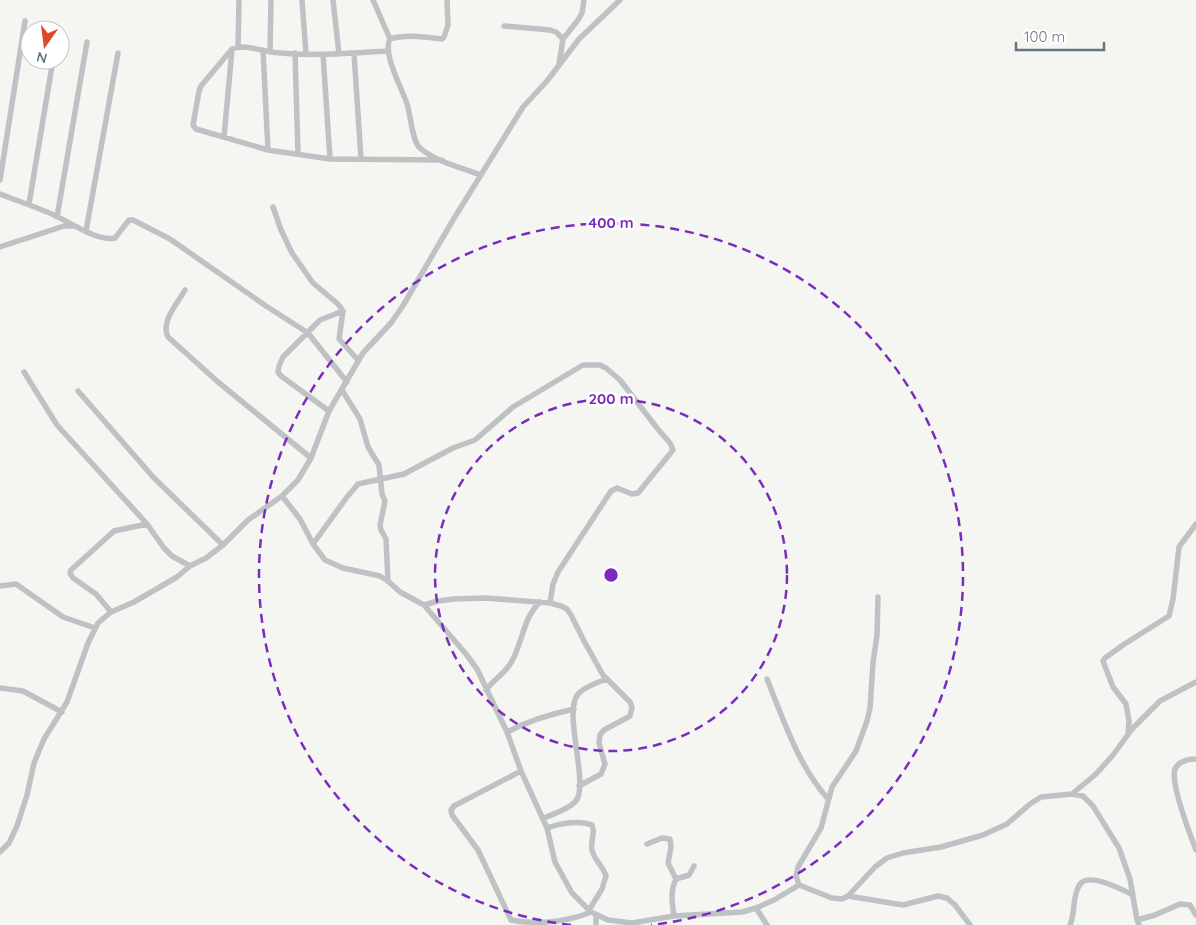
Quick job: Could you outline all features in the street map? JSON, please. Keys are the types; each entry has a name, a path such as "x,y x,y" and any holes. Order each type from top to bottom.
{"street":[{"path":"224,137 239,0"},
{"path":"270,0 270,52"},
{"path":"302,0 306,54"},
{"path":"333,0 339,54"},
{"path":"373,0 390,39 388,51 410,112 414,138 418,147 442,160 480,176"},
{"path":"390,39 410,36 442,39 448,26 449,10 447,0"},
{"path":"558,64 563,39 578,20 582,12 584,0"},
{"path":"0,852 8,842 20,817 27,795 31,772 44,739 67,702 94,628 111,612 142,597 206,558 223,545 248,520 282,496 298,480 311,458 329,410 347,382 358,360 368,346 391,323 404,304 523,107 547,81 558,64 579,39 620,0"},
{"path":"504,26 550,30 556,32 563,39"},
{"path":"57,216 87,42"},
{"path":"235,48 306,54 388,51"},
{"path":"235,48 199,91 193,125 196,129 268,150 330,159 442,160"},
{"path":"263,50 268,150"},
{"path":"0,180 20,53"},
{"path":"86,231 118,53"},
{"path":"295,53 298,154"},
{"path":"354,53 361,159"},
{"path":"323,54 330,159"},
{"path":"29,204 51,70"},
{"path":"0,194 29,204 86,231 109,239 114,238 129,220 137,221 170,238 266,306 308,333 347,382"},
{"path":"273,207 292,254 312,283 338,304 343,311 339,339 358,360"},
{"path":"0,247 64,226 76,226"},
{"path":"185,290 166,324 168,337 210,376 311,458"},
{"path":"329,410 278,372 283,358 320,320 343,311"},
{"path":"313,544 354,488 364,482 381,481 404,474 453,448 475,440 513,407 582,365 593,364 606,368 620,380 670,443 673,450 638,493 632,494 617,488 612,491 558,572 553,584 550,603"},
{"path":"24,372 57,425 147,524 172,556 190,566"},
{"path":"342,390 360,419 368,447 379,465 382,494 386,501 380,524 386,539 388,581"},
{"path":"78,391 154,478 223,545"},
{"path":"282,496 300,519 313,544 325,560 343,568 380,576 400,592 424,605 477,668 507,732 521,771 544,818 555,862 572,893 592,912 608,920 624,923 674,916 742,912 774,900 799,886 838,899 848,896 903,905 938,896 947,898 955,905 970,925"},
{"path":"111,612 96,594 73,578 70,570 112,532 147,524"},
{"path":"1128,735 1129,721 1126,704 1114,687 1103,661 1123,644 1169,616 1173,599 1179,547 1196,524"},
{"path":"0,586 16,584 63,617 94,628"},
{"path":"799,886 796,871 821,828 832,787 856,751 870,708 878,618 878,597"},
{"path":"424,605 454,599 486,598 550,603 567,610 607,679 630,702 632,712 626,719 604,730 600,735 599,743 605,764 601,774 579,786"},
{"path":"486,690 492,682 508,669 530,614 540,602"},
{"path":"544,818 575,802 579,786 575,699 579,692 607,679"},
{"path":"767,679 782,720 808,773 828,799"},
{"path":"1072,794 1096,774 1136,724 1160,701 1196,682"},
{"path":"0,688 18,689 62,712"},
{"path":"507,732 546,716 574,709"},
{"path":"1196,759 1180,762 1174,773 1175,785 1184,818 1196,850"},
{"path":"521,771 454,806 451,810 452,815 478,850 511,920 519,924 530,925 558,923 592,912"},
{"path":"848,896 874,867 888,858 903,853 941,847 983,835 1007,824 1030,804 1042,797 1072,794 1082,796 1089,801 1112,837 1125,864 1134,895 1138,923 1183,904 1190,905 1196,915"},
{"path":"548,828 556,825 580,823 592,825 594,830 591,848 606,876 592,912 596,925"},
{"path":"647,844 662,838 670,839 671,848 668,863 676,879 672,893 674,916"},
{"path":"676,879 689,875 694,866"},
{"path":"1070,925 1075,897 1080,884 1083,882 1091,880 1103,882 1134,895"},
{"path":"756,908 767,925"}]}
